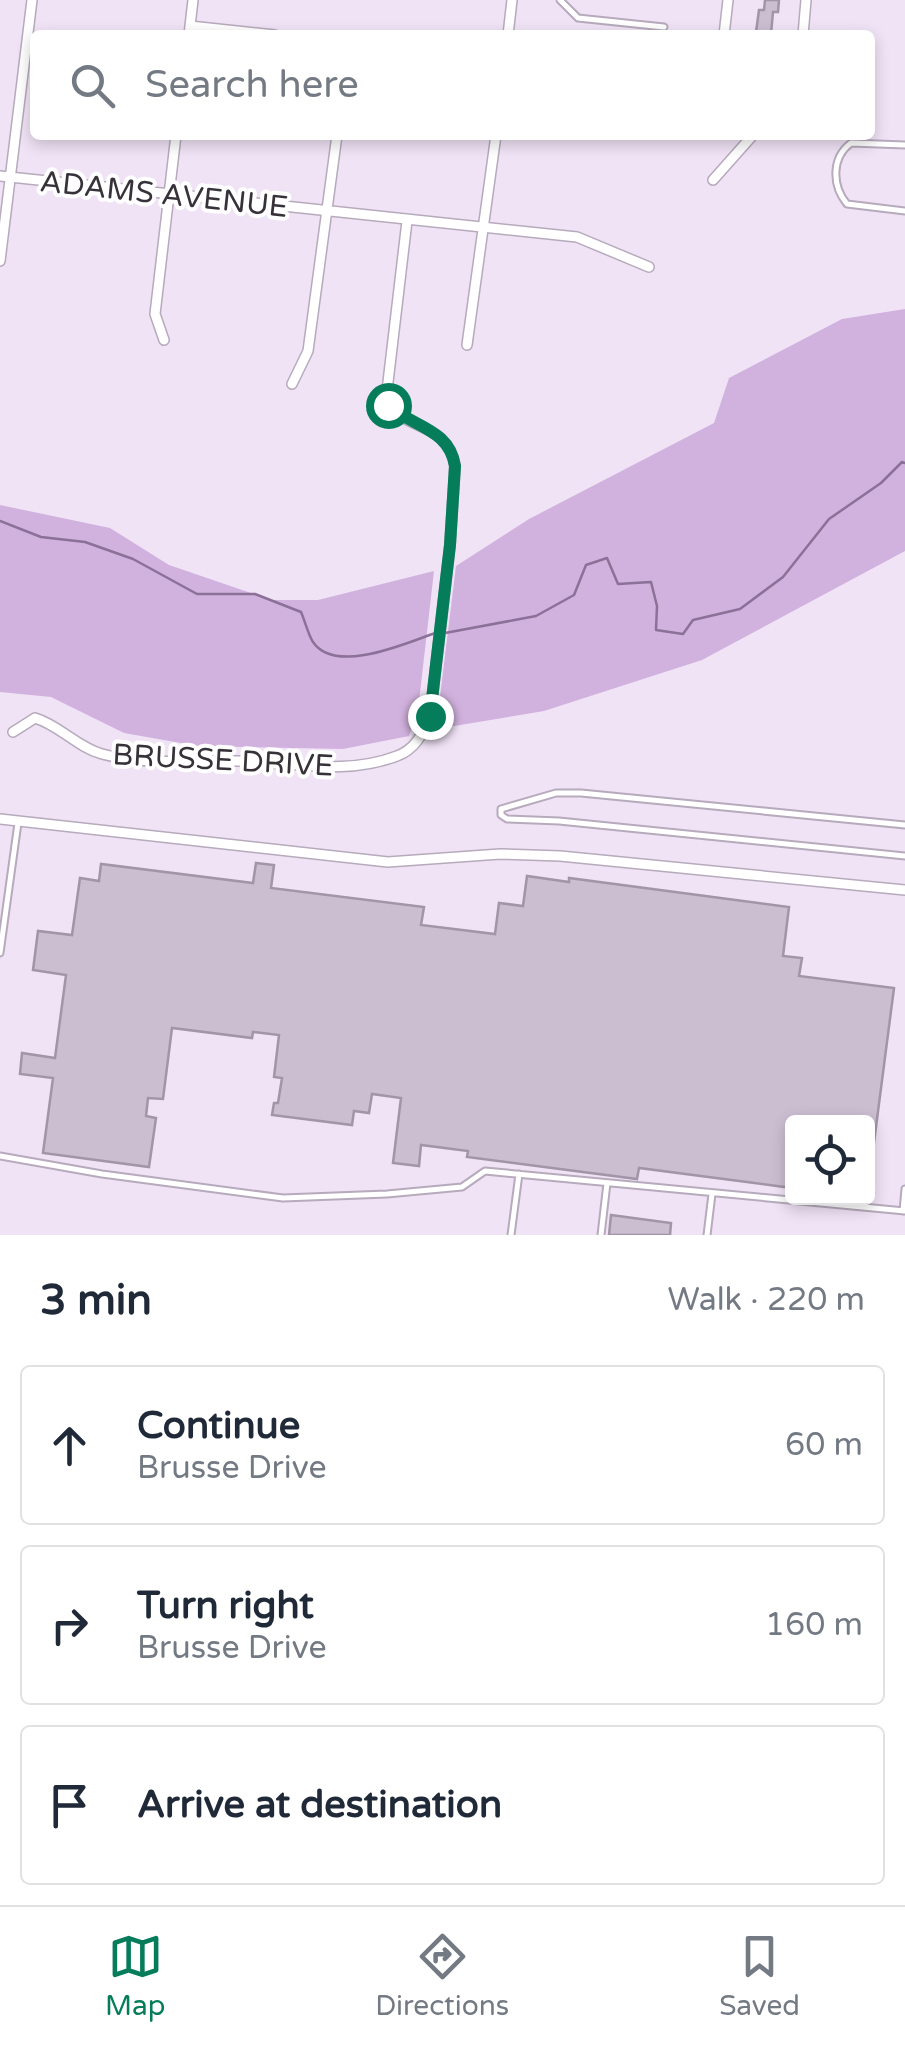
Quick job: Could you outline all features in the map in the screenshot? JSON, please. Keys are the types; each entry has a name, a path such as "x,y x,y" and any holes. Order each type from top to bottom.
{"street":[{"path":"0,262 5,177 32,0"},
{"path":"189,30 193,0"},
{"path":"509,30 512,0"},
{"path":"725,30 728,0"},
{"path":"803,30 806,0"},
{"path":"164,340 155,314 175,140"},
{"path":"292,384 308,351 336,140"},
{"path":"466,345 495,140"},
{"path":"713,180 749,140"},
{"name":"ADAMS AVENUE","path":"5,177 577,236 649,267"},
{"name":"BRUSSE DRIVE","path":"13,732 35,718 95,752 122,759 240,761 320,769 400,755 419,742 430,716 455,466 453,453 444,439 397,413 386,400 407,221"},
{"path":"0,819 388,862 500,854 560,856 905,890"}],"lane":[{"path":"560,0 578,18 664,27"},
{"path":"905,146 851,143 844,149 835,178 847,204 905,210"},
{"path":"905,825 581,792 505,806 501,815 507,819 905,856"},
{"path":"0,953 2,911 8,908 18,821"},
{"path":"0,1156 284,1198 462,1187 485,1171 904,1211 905,1189"},
{"path":"511,1235 519,1174"},
{"path":"601,1235 607,1182"},
{"path":"707,1235 712,1194"}],"shaded area":[{"path":"905,309 905,551 702,660 544,711 436,729 456,566 529,519 714,423 729,378 842,319"},
{"path":"0,505 110,528 169,565 271,600 318,600 434,571 418,710 409,736 343,749 198,746 124,733 51,697 0,692"}],"building":[{"path":"765,0 779,0 771,30 756,30 759,10 764,10"},
{"path":"256,863 274,865 271,888 424,907 421,925 495,934 499,903 523,906 527,876 789,907 783,956 802,958 799,976 894,988 875,1135 875,1115 785,1115 785,1187 639,1168 637,1179 467,1157 468,1151 421,1145 419,1166 393,1163 401,1098 372,1094 369,1113 354,1111 352,1125 272,1115 282,1078 274,1077 279,1035 253,1032 252,1038 172,1028 163,1099 148,1098 146,1116 156,1118 149,1167 43,1153 53,1078 20,1074 22,1053 55,1058 66,975 33,970 38,931 72,935 80,878 99,881 101,864 253,883"},
{"path":"611,1215 671,1223 670,1235 609,1235"}],"waterway":[{"path":"445,633 536,616 574,595 586,565 607,558 618,584 651,582 657,606 656,630 683,634 693,620 740,609 783,577 829,519 905,463"},
{"path":"0,521 41,537 85,542 133,559 197,594 255,594 301,612 313,642 337,656 372,654 435,633"}],"route":[{"path":"388,405 444,439 453,453 455,466 430,716"}]}
